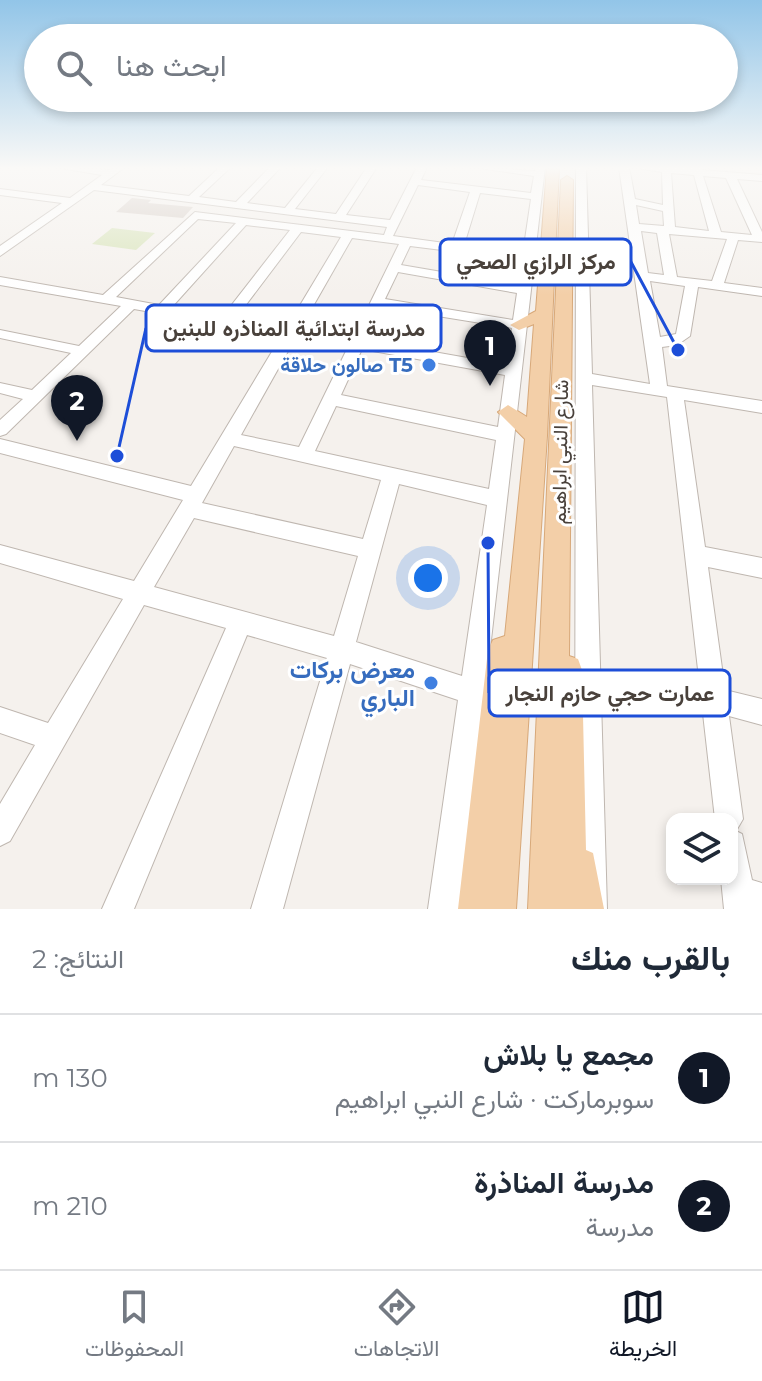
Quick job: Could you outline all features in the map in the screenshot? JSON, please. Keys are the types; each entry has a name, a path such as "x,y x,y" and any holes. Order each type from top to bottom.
{"main road":[{"name":"شارع النبي ابراهيم","path":"545,497 536,436 544,313 555,209"},
{"name":"شارع النبي ابراهيم","path":"545,497 557,209"},
{"path":"519,325 544,313"},
{"path":"508,412 536,436"},
{"path":"477,909 493,708 545,497"},
{"path":"545,497 568,909"},
{"path":"493,708 497,909"},
{"path":"547,909 559,741"},
{"path":"559,741 585,909"}],"street":[{"path":"0,252 58,209"},
{"path":"275,209 393,224"},
{"path":"339,217 344,209"},
{"path":"386,240 400,209"},
{"path":"457,248 469,209"},
{"path":"444,909 493,708 497,499 528,257 548,209"},
{"path":"561,209 582,378 591,909"},
{"path":"631,209 654,342 667,392 697,555 728,813"},
{"path":"669,209 666,230 671,280"},
{"path":"709,209 716,234"},
{"path":"746,209 760,239"},
{"path":"106,299 195,215 528,257"},
{"path":"163,309 243,222"},
{"path":"634,227 760,239"},
{"path":"226,321 297,229"},
{"path":"0,831 348,235"},
{"path":"717,286 734,236"},
{"path":"304,455 406,242"},
{"path":"394,268 524,290"},
{"path":"642,276 762,292"},
{"path":"0,281 513,371"},
{"path":"654,342 672,342 683,336 692,283"},
{"path":"378,302 519,325"},
{"path":"0,430 131,304"},
{"path":"0,334 82,351"},
{"path":"582,378 762,407"},
{"path":"0,388 36,396"},
{"path":"330,399 505,435"},
{"path":"227,438 497,499"},
{"path":"0,446 190,502 370,550"},
{"path":"267,909 392,475"},
{"path":"0,554 342,650 493,708"},
{"path":"697,555 762,568"},
{"path":"118,909 241,621"},
{"path":"714,700 762,712"},
{"path":"0,720 54,738"},
{"path":"738,866 747,900"}],"green space":[{"path":"112,228 155,233 136,250 92,244"}],"building":[{"path":"119,209 191,209 183,218 116,212"}],"place":[{"name":"مركز الرازي الصحي","path":"678,350"},
{"name":"صالون حلاقة T5","path":"429,365"},
{"name":"مجمع يا بلاش","path":"490,386"},
{"name":"مدرسة المناذرة","path":"77,441"},
{"name":"مدرسة ابتدائية المناذره للبنين","path":"117,456"},
{"name":"عمارت حجي حازم النجار","path":"488,543"},
{"name":"معرض بركات الباري","path":"431,683"}]}
